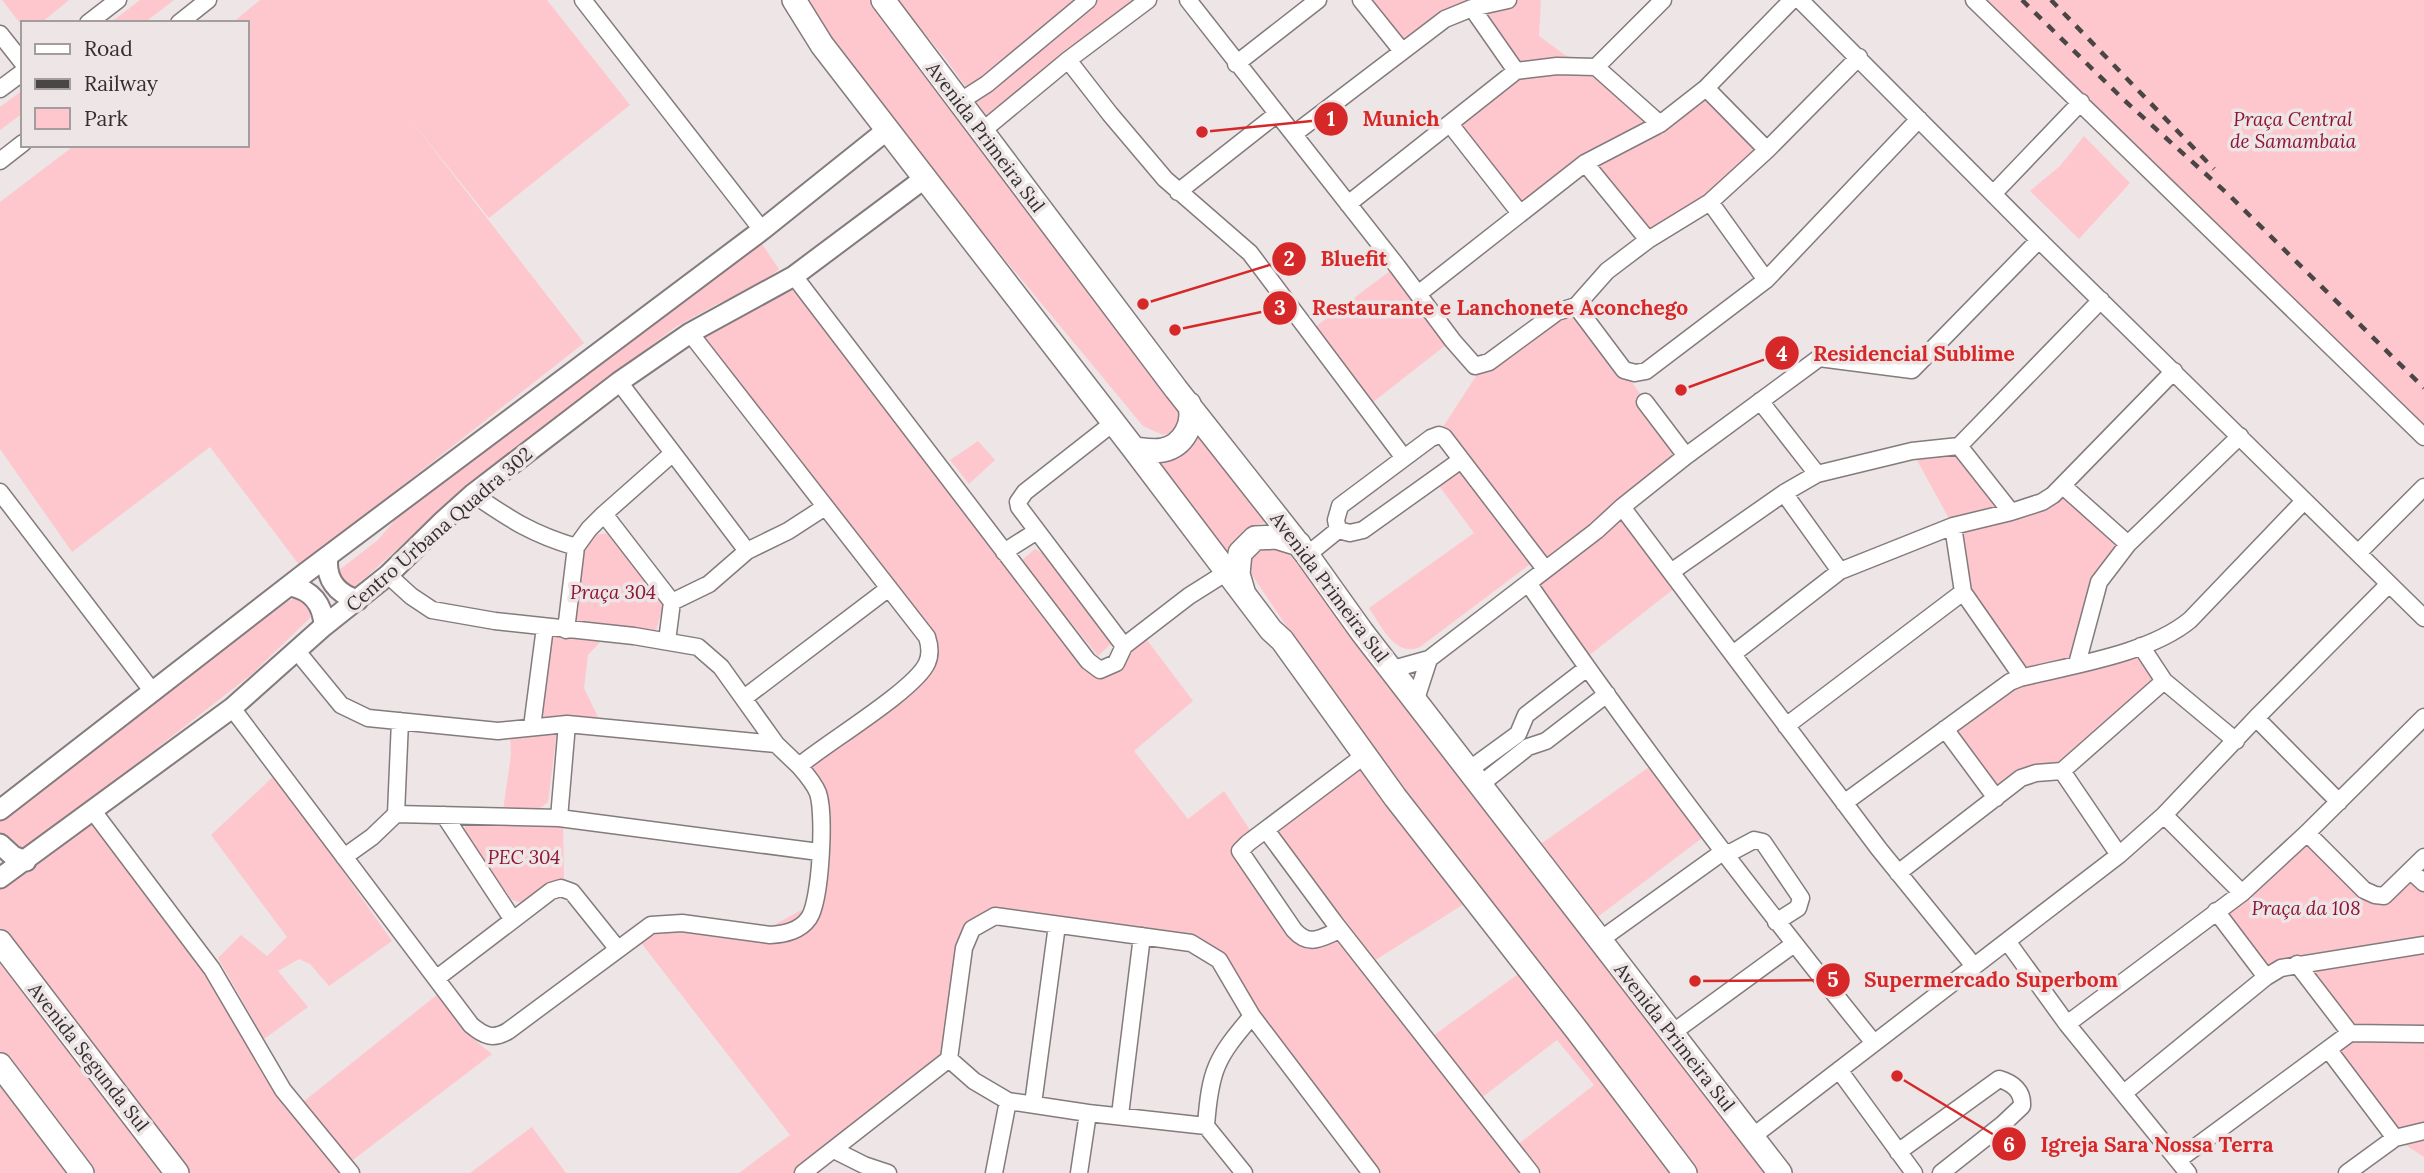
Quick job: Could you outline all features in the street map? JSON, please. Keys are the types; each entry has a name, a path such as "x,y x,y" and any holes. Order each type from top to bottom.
{"main road":[{"path":"794,0 822,45 1271,630 1282,639 1395,797 1679,1170"},
{"name":"Avenida Primeira Sul","path":"883,0 981,132 1303,550 1362,632 1780,1173"},
{"path":"1134,449 1161,450 1178,442 1188,430 1191,421 1189,404"},
{"path":"1243,592 1238,574 1240,553 1255,538 1276,537 1303,550"},
{"name":"Avenida Segunda Sul","path":"0,942 177,1173"},
{"path":"0,1065 82,1173"}],"street":[{"path":"91,21 118,0"},
{"path":"181,21 208,0"},
{"path":"583,0 762,230"},
{"path":"959,102 987,84 1088,0"},
{"path":"981,132 1068,60 1148,0"},
{"path":"1188,0 1475,366 1489,362 1557,312 1576,306 1607,271 1648,240 1710,202 1767,150 1859,57"},
{"path":"1236,64 1318,0"},
{"path":"1361,0 1402,51"},
{"path":"1294,134 1445,19 1472,8 1508,0"},
{"path":"1596,67 1663,0"},
{"path":"1418,294 1519,212 1585,163 1660,124 1706,88 1792,0"},
{"path":"1800,0 2039,240 2424,618"},
{"path":"1974,0 2424,438"},
{"path":"1472,8 1516,71"},
{"path":"0,34 21,60"},
{"path":"1068,60 1110,114 1178,192 1216,221 1250,253 1404,458"},
{"path":"1348,204 1516,71 1557,66 1596,67 1660,124"},
{"path":"0,89 21,73"},
{"path":"1706,88 1767,150"},
{"path":"1993,194 2081,102"},
{"path":"1178,192 1277,114"},
{"path":"1576,306 1624,370 1635,373 1646,371 1766,280 1919,119"},
{"path":"1450,124 1519,212"},
{"name":"Centro Urbana Quadra 302","path":"0,810 328,556 762,230 887,130"},
{"path":"0,161 21,145"},
{"path":"1585,163 1648,240"},
{"name":"Centro Urbana Quadra 302","path":"1,879 232,708 324,626 388,575 443,520 619,382 690,333 794,276 925,178"},
{"path":"1710,202 1766,280"},
{"path":"1393,669 1429,659 1596,531 1686,456 1819,358 1912,370 2039,240"},
{"path":"794,276 1096,668 1104,670 1116,663 1124,646 1189,596 1227,572"},
{"path":"1671,572 1784,493 1817,474 1912,451 1959,446 2101,300"},
{"path":"690,333 927,637 930,653 927,663 916,676 886,702 799,766"},
{"path":"1733,654 1840,571 1953,526 2042,502 2063,486 2174,371"},
{"path":"619,382 747,551"},
{"path":"1760,401 1817,474"},
{"path":"1645,402 1686,456"},
{"path":"1113,423 1021,495 1018,502 1019,507 1124,646"},
{"path":"1338,530 1336,520 1340,506 1431,438 1440,435 1545,569"},
{"path":"2077,664 2099,582 2128,544 2240,436"},
{"path":"1959,446 2011,512"},
{"path":"566,630 576,547 604,514 673,453"},
{"path":"1303,550 1338,530 1350,533 1363,530 1461,460"},
{"path":"2063,486 2128,544"},
{"path":"2358,553 2424,487"},
{"path":"0,492 153,692"},
{"path":"1784,493 1840,571"},
{"path":"474,494 514,523 534,533 576,547"},
{"path":"1844,803 2010,682 2141,646 2176,631 2190,620 2304,501"},
{"path":"673,602 709,584 747,551 788,531 825,507"},
{"path":"1622,507 1844,803 1974,966"},
{"path":"604,514 673,602 667,641"},
{"path":"1953,526 1963,592 2018,671 2020,678"},
{"path":"1004,552 1037,531"},
{"path":"328,556 328,573 335,588 349,598 358,600"},
{"path":"232,708 471,1025 486,1036 499,1036 554,999 647,926 682,923 770,935 793,931 808,919 816,902 821,808 817,792 799,766 776,744 721,667 706,652 698,647 667,641 566,630 432,610 411,596 388,575"},
{"path":"1528,583 1587,668 1776,922 1874,1043"},
{"path":"1752,1137 2119,855 2164,815 2389,584"},
{"path":"290,586 298,587 313,596 322,610 324,626"},
{"path":"744,698 889,588"},
{"path":"1786,726 1963,592"},
{"path":"532,727 545,627"},
{"path":"2141,646 2164,681 2236,741"},
{"path":"296,650 341,705 368,718 498,731 568,724 776,744"},
{"path":"1416,699 1429,659"},
{"path":"1523,741 1526,715 1587,668"},
{"path":"1898,873 2028,775 2062,771 2164,681"},
{"path":"1475,776 1523,741 1546,741 1607,694"},
{"path":"2067,1024 2242,893 2424,717"},
{"path":"2256,718 2339,802"},
{"path":"344,857 372,837 396,814 400,721"},
{"path":"559,818 568,724"},
{"path":"1945,729 1996,798"},
{"path":"1340,930 1308,941 1294,930 1240,852 1245,845 1365,755"},
{"path":"2062,771 2119,855"},
{"path":"93,811 212,969 283,1090 344,1171"},
{"path":"396,814 559,818 819,852"},
{"path":"444,815 513,920"},
{"path":"2164,815 2242,893"},
{"path":"1266,830 1340,930 1531,1173"},
{"path":"2307,833 2369,893 2384,896 2424,857"},
{"path":"1600,940 1725,853 1754,840 1763,842 1801,898 1798,908 1776,922"},
{"path":"0,844 13,856 26,860"},
{"path":"2411,871 2424,883"},
{"path":"436,978 551,891 561,888 568,889 617,948"},
{"path":"2217,911 2266,977"},
{"path":"803,1173 949,1059 964,948 972,929 995,916 1191,943 1209,952 1219,960 1252,1016 1371,1173"},
{"path":"1032,1104 1057,925"},
{"path":"1120,1115 1142,936"},
{"path":"2007,941 2067,1024 2183,1167 2350,1033 2424,1034"},
{"path":"1672,1033 1794,944"},
{"path":"2124,1093 2266,977 2281,968 2424,944"},
{"path":"2297,964 2350,1033"},
{"path":"1244,1173 1206,1126 1209,1088 1219,1060 1226,1046 1252,1016"},
{"path":"2328,1049 2395,1138"},
{"path":"949,1059 974,1081 1007,1101 1206,1126"},
{"path":"1839,1069 1914,1173"},
{"path":"1898,1152 1999,1079 2013,1084 2020,1093 2022,1106 1941,1173"},
{"path":"993,1173 1007,1101"},
{"path":"1079,1173 1088,1113"},
{"path":"2347,1173 2395,1138 2424,1131"},
{"path":"834,1150 888,1173"}],"green space":[{"path":"2,0 69,0 43,21 21,21 21,24"},
{"path":"140,0 174,0 147,21 113,21"},
{"path":"260,0 547,0 630,105 489,218 410,119 584,343 300,566 210,447 72,552 0,449 0,202 72,147 248,147 248,21 234,21"},
{"path":"807,0 878,0 1184,412 1177,431 1163,435 1143,426 934,174 825,30"},
{"path":"897,0 1153,0 1069,70 989,119 945,58"},
{"path":"1361,0 1541,0 1539,36 1565,55 1596,67 1659,124 1706,88 1767,150 1648,240 1585,163 1519,212 1450,124 1516,71 1472,7 1402,51"},
{"name":"Praça Central de Samambaia","path":"1971,0 2424,0 2424,438"},
{"path":"21,91 21,114 0,130 0,107"},
{"path":"2084,136 2130,183 2079,239 2030,191 2060,166"},
{"path":"759,240 779,269 757,288 717,304 674,328 472,482 355,587 348,587 340,581 339,570 378,540 401,513"},
{"path":"1398,265 1451,341 1368,406 1311,330"},
{"path":"793,272 1097,665 1141,632 1193,701 1134,751 1188,819 1224,791 1256,839 1244,850 1310,940 1334,922 1430,1038 1521,972 1685,1173 1371,1173 1219,960 1191,943 1010,917 972,929 949,1059 803,1173 739,1173 790,1135 635,935 647,926 758,934 816,902 821,830 831,815 824,787 799,766 886,702 930,652 690,333","holes":["1557,1040 1594,1085 1512,1149 1476,1102"]},
{"path":"1576,306 1686,456 1623,507 1680,584 1582,661 1528,583 1545,569 1439,433 1478,373"},
{"path":"1196,422 1275,521 1255,525 1243,532 1236,544 1232,564 1157,459"},
{"path":"978,441 995,460 969,484 950,460"},
{"path":"1959,446 2011,512 2063,486 2128,544 2099,582 2078,663 2141,646 2164,681 2053,770 1996,798 1945,729 2019,678 1963,592 1953,526 1912,451"},
{"path":"1461,464 1530,559 1529,565 1420,647 1403,648 1384,631 1369,608 1474,533 1437,483"},
{"name":"Praça 304","path":"611,533 665,601 656,630 583,625 574,617 585,540 591,535"},
{"path":"1253,546 1283,547 1378,661 1771,1173 1698,1173 1328,688 1250,572 1246,562"},
{"path":"1035,549 1044,554 1113,642 1098,656 1021,561"},
{"path":"296,598 310,608 310,618 252,674 26,850 17,850 0,832 0,818 286,602"},
{"path":"550,632 603,639 588,655 584,688 599,719 560,715 539,719"},
{"path":"557,730 548,802 539,809 503,810 511,755 510,734"},
{"path":"1656,762 1710,832 1595,919 1538,846"},
{"path":"1360,763 1467,902 1374,961 1268,832"},
{"path":"275,775 392,941 329,986 310,964 299,959 278,971 308,1007 264,1039 218,958 241,935 267,956 287,937 211,835"},
{"path":"93,811 146,880 340,1168 340,1173 177,1173 0,942 0,881"},
{"name":"PEC 304","path":"563,823 564,881 554,880 523,903 512,900 461,831 467,825"},
{"name":"Praça da 108","path":"2307,833 2369,893 2384,895 2411,871 2424,883 2424,1157 2395,1138 2328,1049 2349,1033 2297,964 2266,977 2216,911"},
{"path":"0,958 161,1173 95,1173 0,1051"},
{"path":"438,994 477,1042 492,1054 349,1163 303,1102"},
{"path":"0,1085 68,1173 0,1173"},
{"path":"532,1127 566,1173 470,1173"}],"railway":[{"path":"2022,0 2124,100 2230,196 2424,388"},
{"path":"2051,0 2214,169"}],"place":[{"name":"Munich","path":"1202,132"},
{"name":"Bluefit","path":"1143,304"},
{"name":"Restaurante e Lanchonete Aconchego","path":"1175,330"},
{"name":"Residencial Sublime","path":"1681,390"},
{"name":"Supermercado Superbom","path":"1695,981"},
{"name":"Igreja Sara Nossa Terra","path":"1897,1076"}]}
